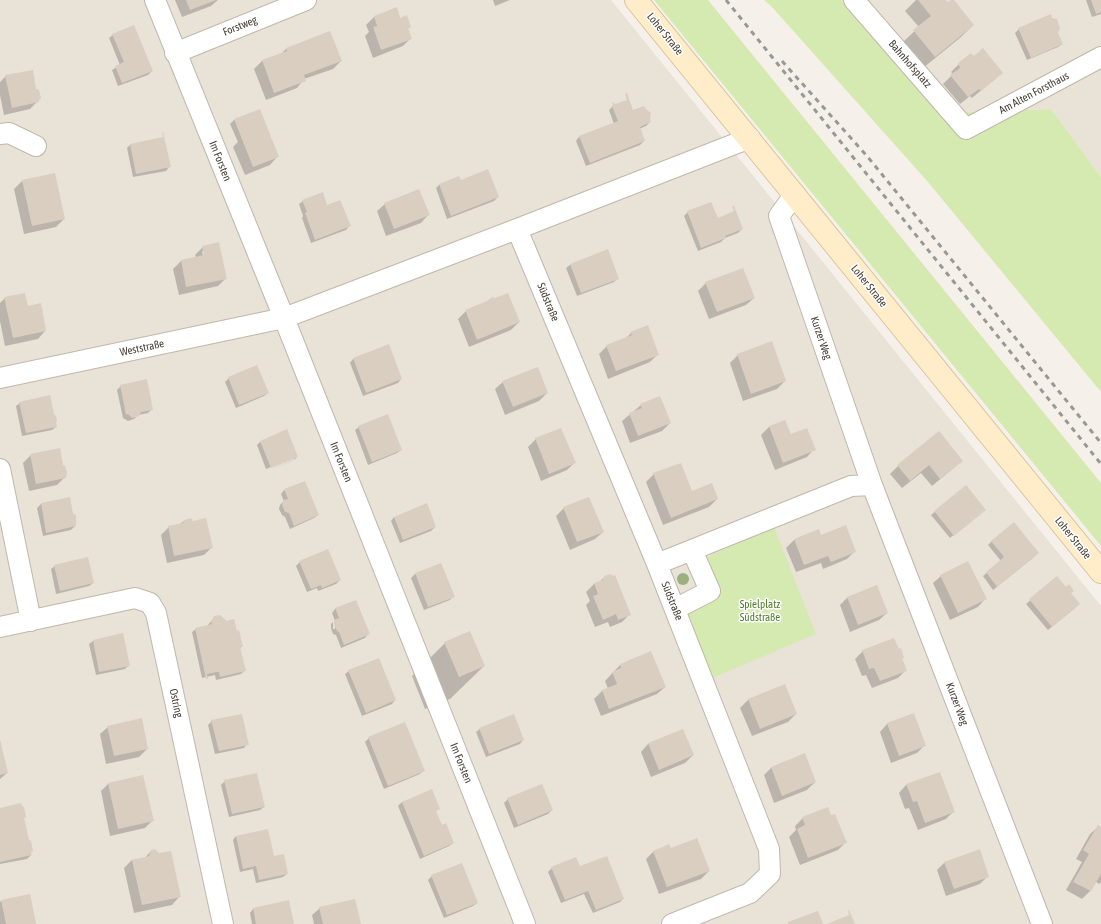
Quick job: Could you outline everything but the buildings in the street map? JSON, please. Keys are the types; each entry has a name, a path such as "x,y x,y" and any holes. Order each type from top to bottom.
{"street":[{"name":"Im Forsten","path":"154,0 284,318 525,924"},
{"name":"Forstweg","path":"175,52 306,0"},
{"name":"Loher Straße","path":"636,0 750,138 1101,572"},
{"name":"Bahnhofsplatz","path":"854,0 966,129"},
{"name":"Am Alten Forsthaus","path":"966,129 1101,57"},
{"path":"0,134 9,133 36,146"},
{"path":"284,318 750,138"},
{"name":"Kurzer Weg","path":"795,194 780,216 872,485 1042,924"},
{"name":"Südstraße","path":"517,229 657,564 769,849 770,874 750,893 672,924"},
{"name":"Weststraße","path":"0,378 284,318"},
{"path":"0,469 32,621"},
{"path":"657,564 851,486 872,485"},
{"path":"675,609 710,591 692,550"},
{"name":"Ostring","path":"0,627 135,598 150,603 156,613 223,924"}],"shaded area":[{"path":"0,0 611,0 1101,606 1101,924 0,924"},
{"path":"869,0 1101,0 1101,177 1051,109 963,112"}],"green space":[{"path":"654,0 708,0 1101,483 1101,546"},
{"path":"764,0 869,0 963,112 1051,109 1101,177 1101,392 928,182 772,7"},
{"name":"Spielplatz Südstraße","path":"774,527 816,634 710,679 682,610 721,592 707,557"}],"railway":[{"path":"726,0 1101,464"},
{"path":"782,61 867,156 1101,443"}]}
